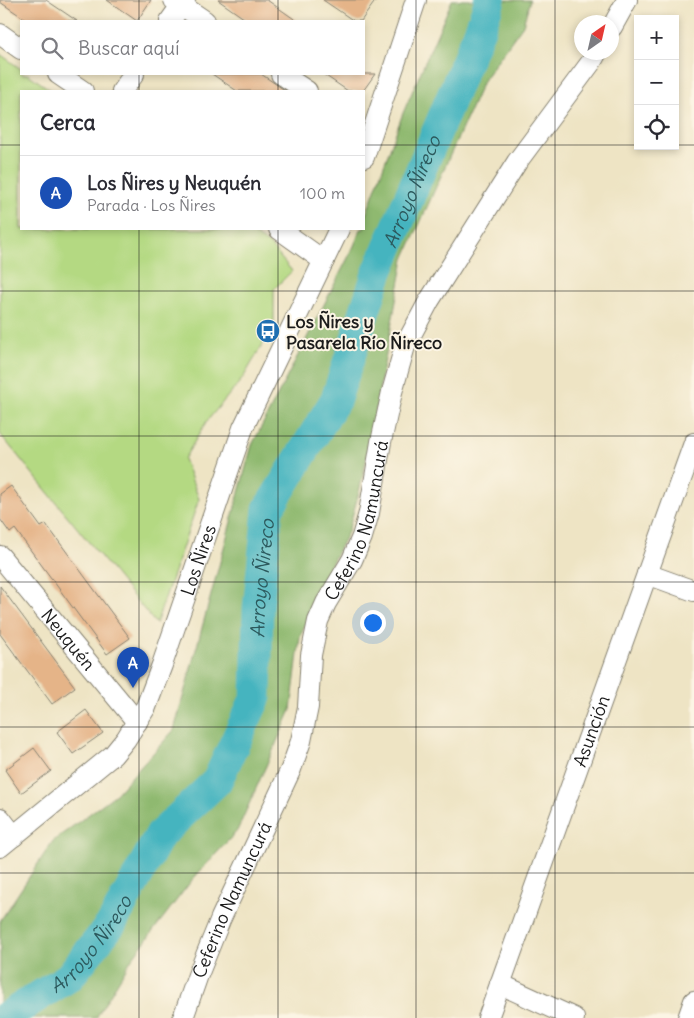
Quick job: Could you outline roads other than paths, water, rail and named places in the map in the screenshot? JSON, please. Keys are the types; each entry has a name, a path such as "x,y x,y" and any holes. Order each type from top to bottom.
{"street":[{"path":"619,15 627,0"},
{"path":"365,149 367,133 413,1"},
{"path":"171,20 180,2 204,20"},
{"path":"0,34 20,48"},
{"name":"Ceferino Namuncurá","path":"183,1018 221,918 291,769 301,740 308,706 311,655 318,620 352,560 362,538 369,513 392,392 405,346 429,301 517,162 593,60"},
{"path":"59,75 82,90"},
{"path":"123,90 133,75"},
{"path":"283,75 306,90"},
{"path":"280,230 324,261"},
{"name":"Los Ñires","path":"7,842 113,755 126,739 146,707 162,666 243,428 339,230"},
{"name":"Asunción","path":"488,1018 694,443"},
{"name":"Neuquén","path":"0,556 137,722"},
{"path":"647,574 694,591"},
{"path":"0,818 7,842"},
{"path":"500,984 574,1018"},
{"path":"688,1018 694,1001"}],"waterway":[{"name":"Arroyo Ñireco","path":"4,1018 69,977 112,923 160,835 217,781 256,697 258,609 268,509 336,399 377,274 480,29 490,0"}],"place":[{"name":"Los Ñires y Pasarela Río Ñireco","path":"268,331"},
{"name":"Los Ñires y Neuquén","path":"133,688"}]}
